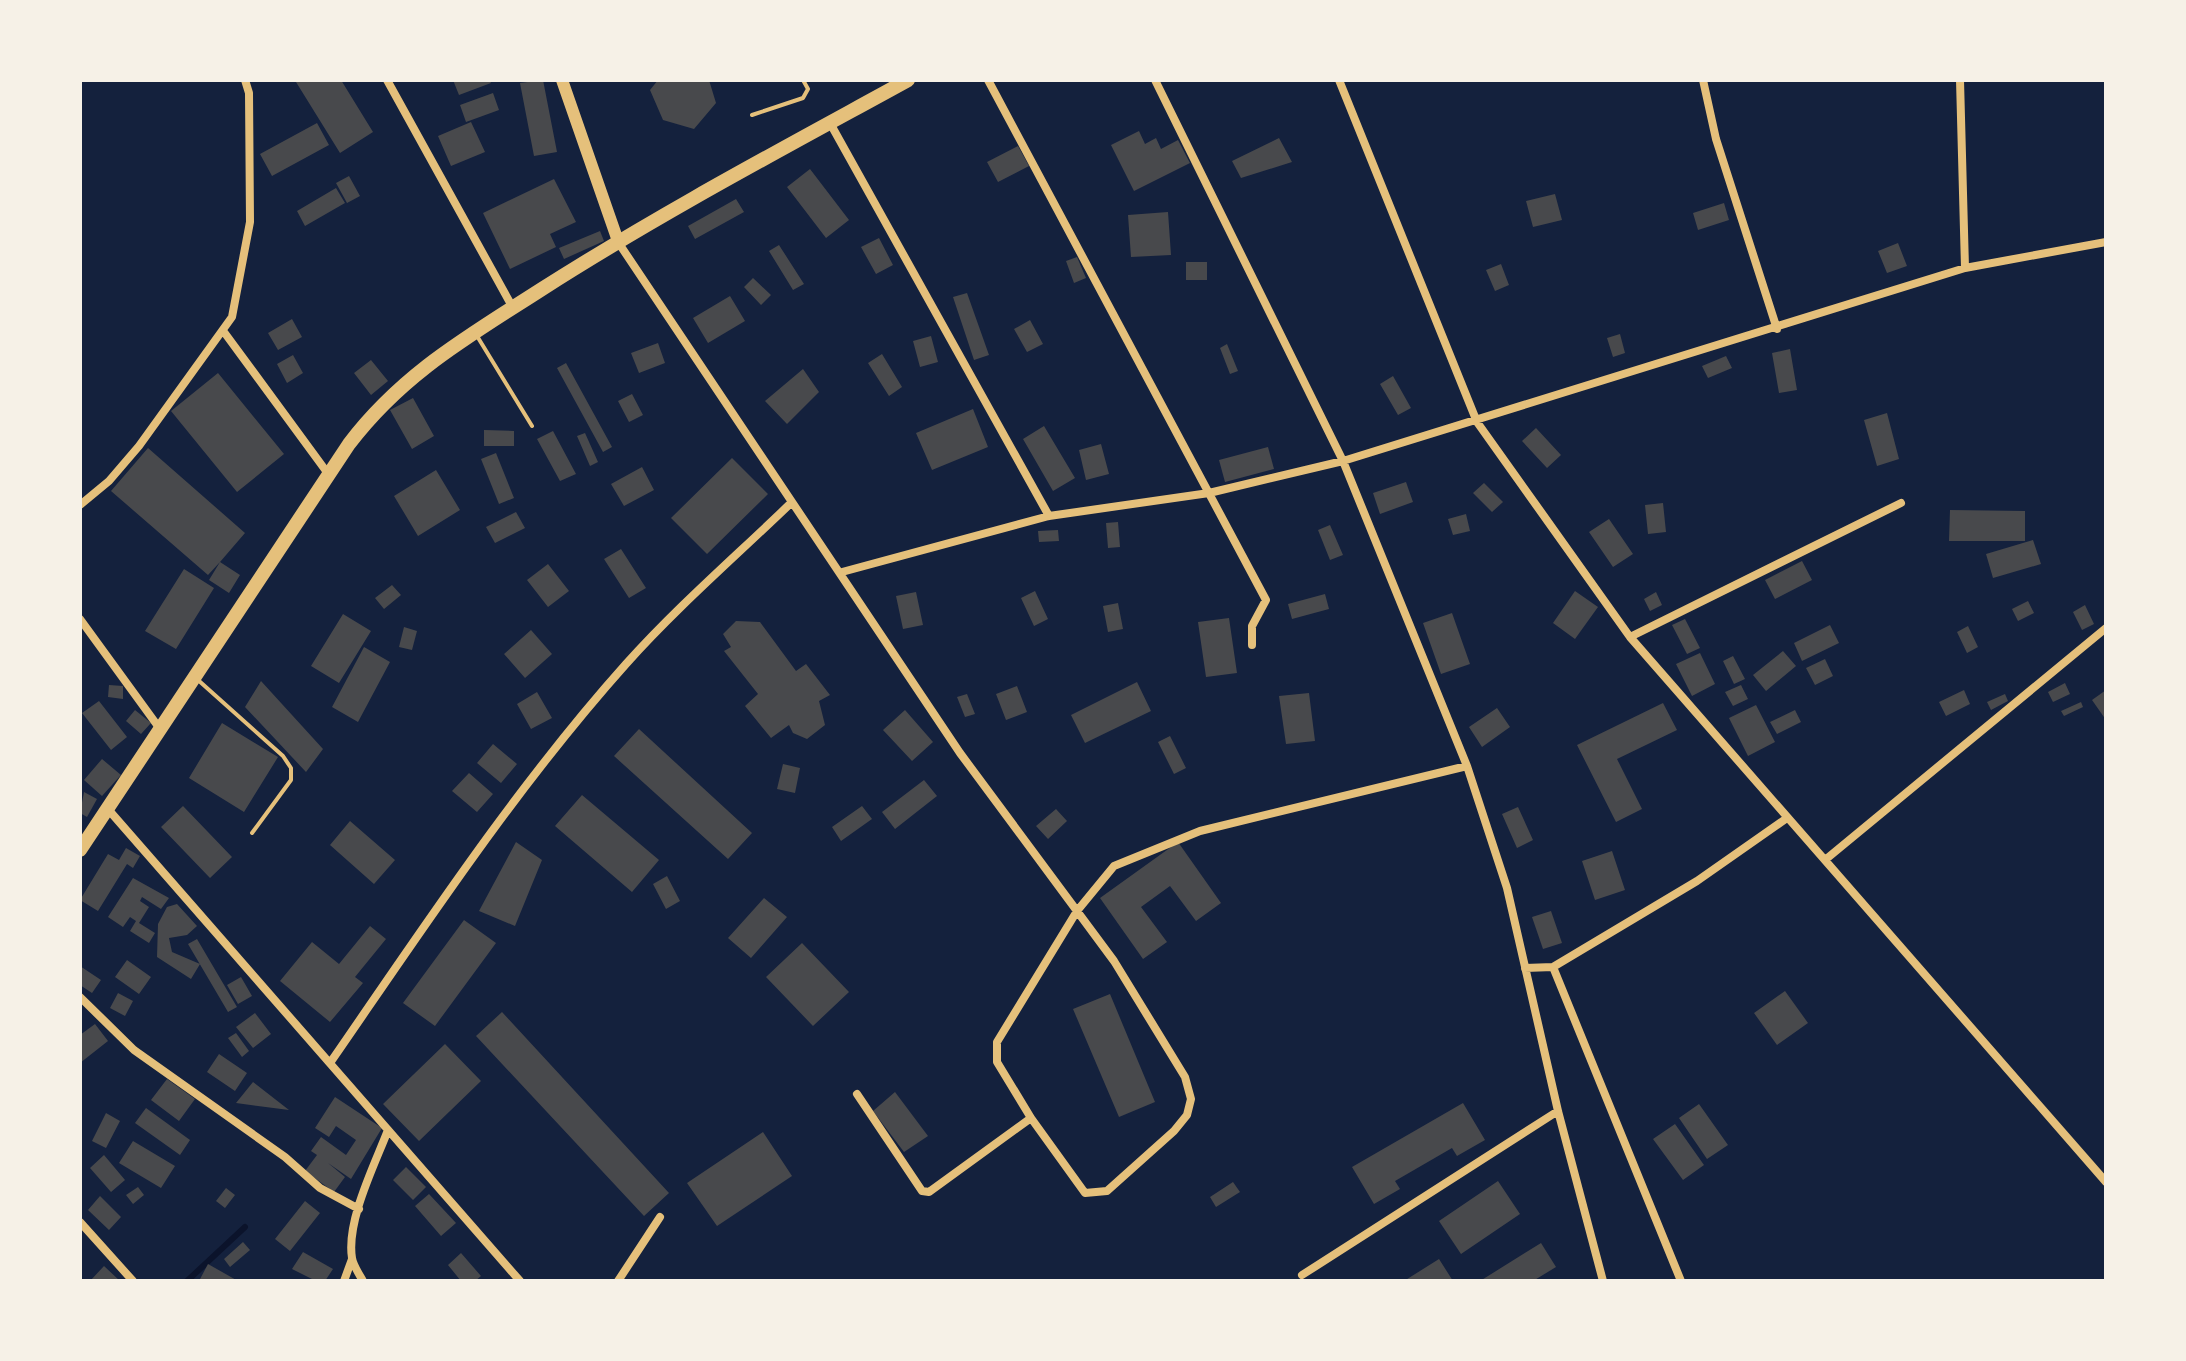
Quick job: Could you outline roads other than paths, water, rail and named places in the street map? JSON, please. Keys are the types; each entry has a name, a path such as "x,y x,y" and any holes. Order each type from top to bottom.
{"highway":[{"path":"80,850 329,475 373,413 400,386 475,333 618,241 908,80"}],"main road":[{"path":"562,80 618,241"}],"street":[{"path":"80,505 109,481 139,446 232,317 250,222 249,93 245,80"},
{"path":"387,80 513,308"},
{"path":"988,80 1266,600 1252,626 1252,645"},
{"path":"1155,80 1343,461 1467,766 1507,888 1558,1111 1603,1281"},
{"path":"1339,80 1477,422 1630,637 2106,1182"},
{"path":"1703,80 1716,139 1777,329"},
{"path":"1960,80 1965,268"},
{"path":"830,123 1049,516"},
{"path":"618,241 791,503 842,572 960,753 1077,911 1114,961 1177,1064 1191,1099 1187,1115 1174,1131 1107,1191 1085,1193 1031,1118 997,1062 997,1042 1077,911 1114,866 1161,844 1200,831 1467,766"},
{"path":"842,572 1049,516 1209,493 1343,461 1777,329 1965,268 2106,242"},
{"path":"224,332 329,475"},
{"path":"330,1063 464,868 608,686 645,643 791,503"},
{"path":"1630,637 1901,503"},
{"path":"80,619 160,729"},
{"path":"1825,860 2106,628"},
{"path":"106,807 520,1281"},
{"path":"1525,968 1553,967 1697,881 1787,818"},
{"path":"1553,967 1681,1281"},
{"path":"80,997 134,1050 285,1157 320,1188 359,1209"},
{"path":"857,1094 922,1191 929,1192 1031,1118"},
{"path":"1302,1275 1558,1111"},
{"path":"344,1281 352,1259 359,1209 388,1130"},
{"path":"618,1281 660,1217"},
{"path":"80,1222 133,1281"},
{"path":"352,1259 363,1281"}],"lane":[{"path":"752,115 803,98 808,89 803,80"},
{"path":"475,333 532,426"},
{"path":"194,677 283,756 291,768 291,780 252,833"}],"waterway":[{"path":"187,1281 245,1227"}]}
